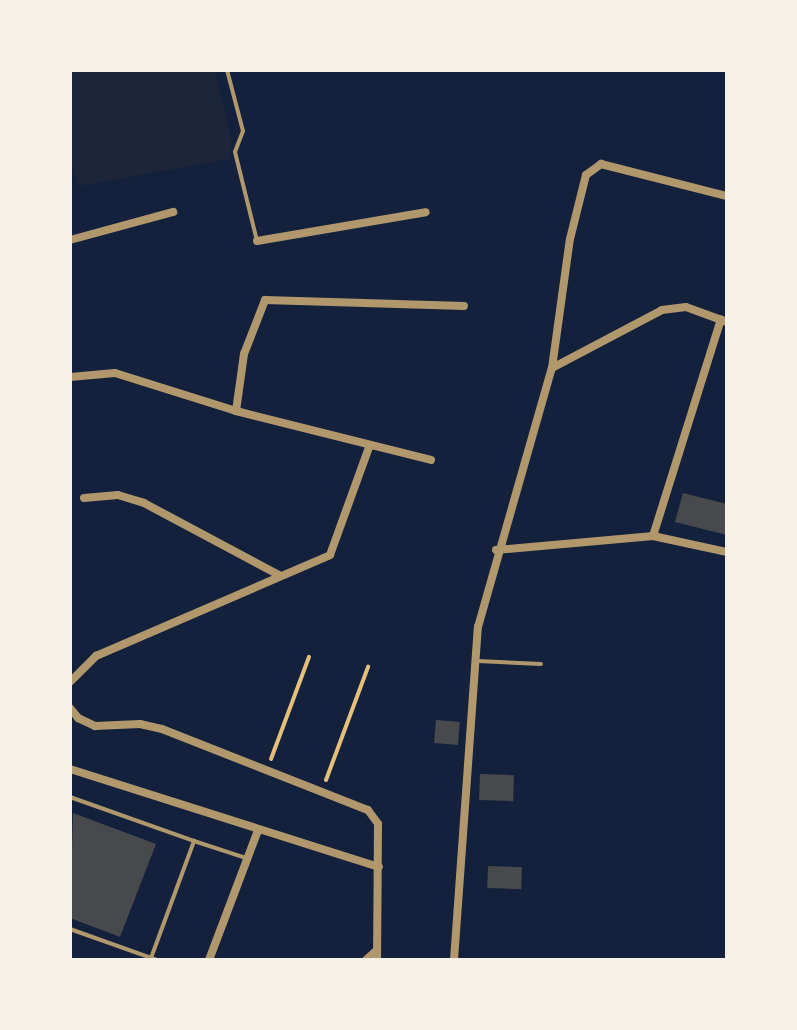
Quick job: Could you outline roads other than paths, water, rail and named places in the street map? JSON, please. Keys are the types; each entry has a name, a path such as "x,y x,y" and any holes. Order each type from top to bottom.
{"street":[{"path":"454,960 475,661 496,550 552,368 570,239 586,175 593,166 727,196"},
{"path":"70,240 173,212"},
{"path":"257,241 426,212"},
{"path":"236,411 244,354 265,300 464,306"},
{"path":"552,368 662,310 686,307 724,320 653,536"},
{"path":"70,377 115,373 236,411 369,447 431,460"},
{"path":"70,682 96,656 330,555 369,447"},
{"path":"84,498 118,495 144,503 279,575"},
{"path":"496,550 653,536 727,552"},
{"path":"70,708 95,726 140,724 162,729 322,790 375,817 379,867 377,955 366,960"},
{"path":"70,769 379,867"},
{"path":"209,960 258,830"}],"lane":[{"path":"227,70 243,131 235,152 257,241"},
{"path":"475,661 541,664"},
{"path":"70,797 248,859"},
{"path":"70,929 154,959 194,841"}]}
